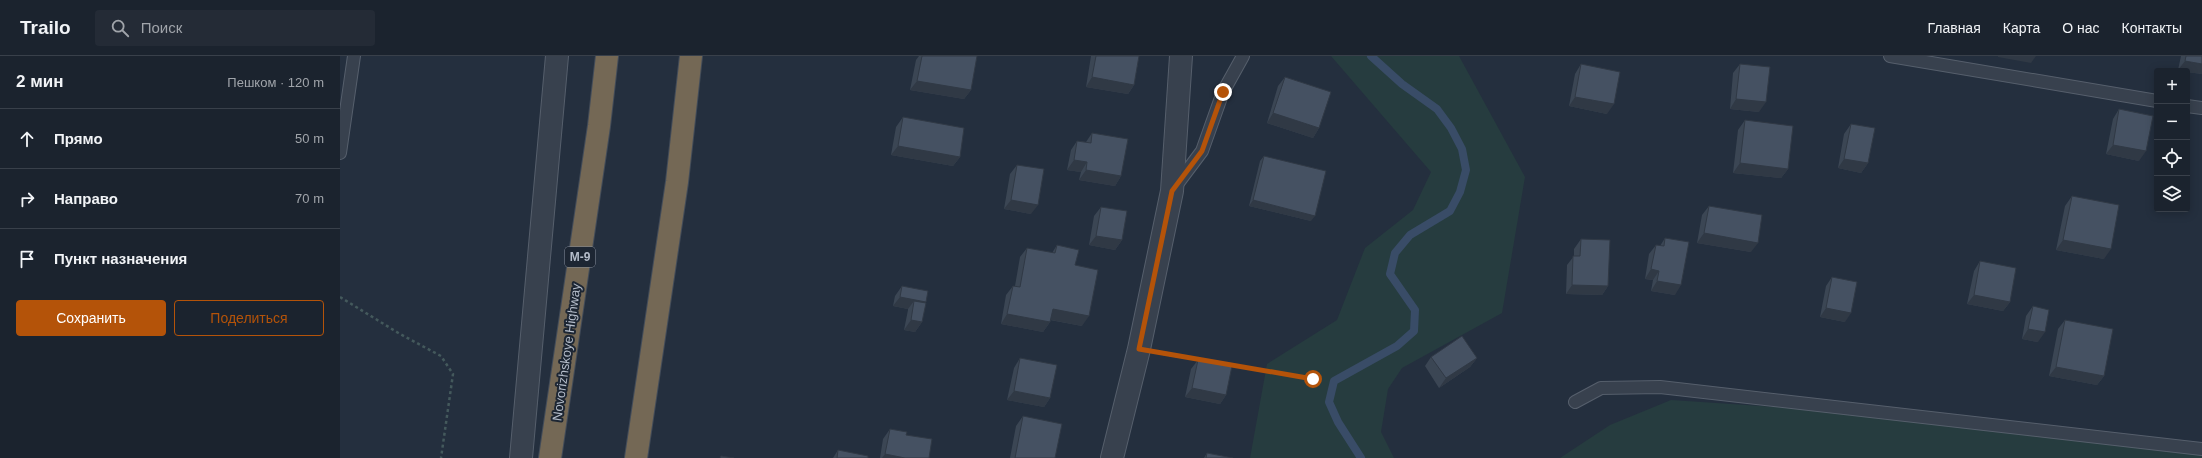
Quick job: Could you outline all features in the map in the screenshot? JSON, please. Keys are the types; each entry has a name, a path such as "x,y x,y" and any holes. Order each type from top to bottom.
{"highway":[{"name":"Novorizhskoye Highway","path":"550,458 598,134 607,56"},
{"path":"636,458 677,182 691,56"}],"street":[{"path":"521,458 556,56"},
{"path":"1112,458 1139,349 1172,191 1181,56"}],"lane":[{"path":"340,153 354,56"},
{"path":"1172,191 1202,151 1223,92 1243,56"},
{"path":"1890,56 2154,100"},
{"path":"2190,106 2202,108"},
{"path":"1575,402 1601,388 1660,387 2202,449"}],"path":[{"path":"340,297 400,334 441,356 453,374 441,458"},
{"path":"1139,349 1313,379"}],"green space":[{"path":"1331,56 1459,56 1525,177 1502,313 1402,368 1388,389 1381,432 1394,458 1250,458 1267,364 1337,320 1365,248 1413,210 1431,172"},
{"path":"1671,400 1971,420 2202,448 2202,458 1560,458 1610,425"}],"building":[{"path":"922,56 977,56 971,90 917,81"},
{"path":"1096,56 1139,56 1134,85 1092,77"},
{"path":"2186,56 2202,56 2202,64 2185,61"},
{"path":"1581,64 1620,72 1614,104 1575,97"},
{"path":"1740,64 1770,67 1766,102 1736,99"},
{"path":"1285,77 1331,92 1319,128 1273,113"},
{"path":"2119,109 2153,116 2146,151 2113,145"},
{"path":"903,117 964,128 960,157 898,146"},
{"path":"1745,120 1793,126 1788,169 1740,163"},
{"path":"1851,124 1875,128 1868,163 1844,159"},
{"path":"1092,133 1128,139 1121,176 1086,170 1087,162 1074,160 1077,141 1091,143"},
{"path":"1264,156 1326,171 1315,216 1253,200"},
{"path":"1017,165 1044,169 1038,205 1011,200"},
{"path":"2072,196 2119,205 2111,249 2063,240"},
{"path":"1709,206 1762,215 1758,243 1704,233"},
{"path":"1101,207 1127,211 1122,240 1096,236"},
{"path":"1665,238 1689,242 1681,285 1657,281 1659,271 1651,269 1656,245 1664,246"},
{"path":"1581,239 1610,240 1608,286 1572,285 1573,256 1580,256"},
{"path":"1057,245 1079,250 1075,265 1098,270 1089,316 1053,309 1050,322 1007,314 1013,286 1020,287 1027,248 1055,253"},
{"path":"1980,261 2016,268 2010,302 1974,295"},
{"path":"1832,277 1857,282 1851,313 1826,308"},
{"path":"902,286 928,291 926,302 900,297"},
{"path":"914,301 926,303 922,322 911,320"},
{"path":"2033,306 2049,310 2045,332 2028,329"},
{"path":"2065,320 2113,329 2104,376 2056,367"},
{"path":"1462,336 1477,358 1446,378 1431,357"},
{"path":"1020,358 1057,365 1050,398 1014,391"},
{"path":"1198,360 1232,366 1226,395 1192,388"},
{"path":"1023,416 1062,424 1055,458 1015,458"},
{"path":"890,429 907,432 906,435 932,439 929,458 905,458 885,454"},
{"path":"838,450 868,456 868,458 837,458"},
{"path":"1207,453 1233,458 1206,458"},
{"path":"721,456 734,458 720,458"}],"waterway":[{"path":"1361,458 1338,422 1329,402 1334,381 1397,346 1414,331 1415,310 1390,274 1395,253 1410,235 1450,211 1460,192 1466,170 1462,149 1451,128 1437,109 1402,84 1371,56"}],"route":[{"path":"1223,92 1202,151 1172,191 1139,349 1275,374 1313,379"}]}
